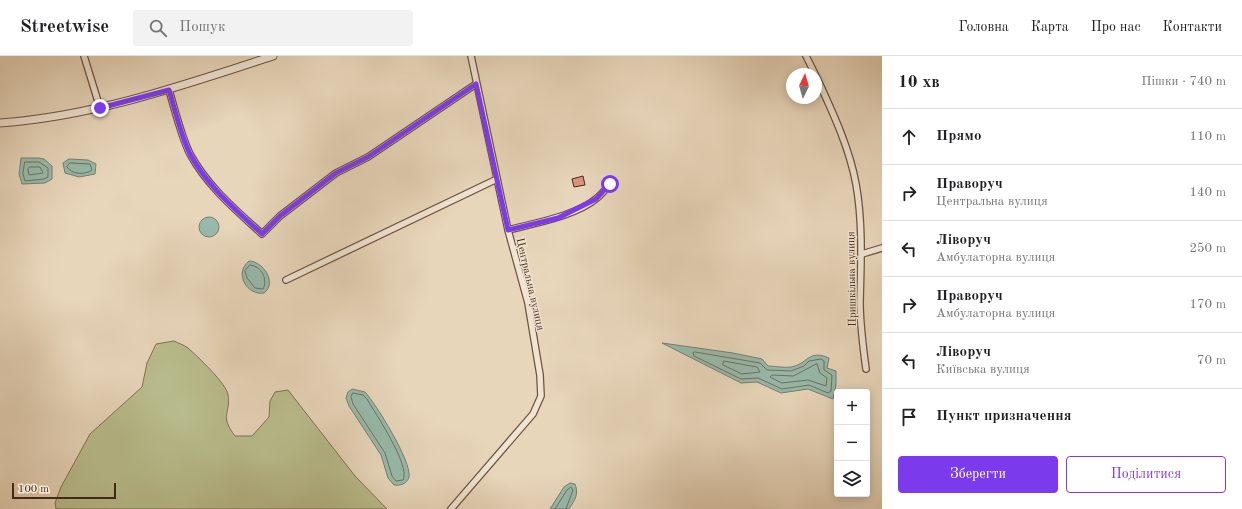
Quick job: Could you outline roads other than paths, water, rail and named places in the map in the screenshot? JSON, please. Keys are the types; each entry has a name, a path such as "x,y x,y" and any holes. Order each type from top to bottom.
{"street":[{"path":"84,56 100,108"},
{"path":"0,123 30,120 100,108 169,90 273,56"},
{"name":"Центральна вулиця","path":"451,509 533,414 541,396 540,375 528,303 508,230 471,56"},
{"name":"Пришкільна вулиця","path":"806,56 812,68"},
{"path":"169,90 190,153 202,174 221,197 262,234 280,216 336,173 368,157 476,84"},
{"name":"Пришкільна вулиця","path":"822,88 835,116 849,154 856,185 862,254 860,303 866,369"},
{"path":"286,280 497,179"},
{"path":"508,230 558,218 596,199 610,184"},
{"path":"862,254 882,248"}],"water":[{"path":"21,158 44,159 52,166 52,179 45,183 22,184 19,174"},
{"path":"69,159 88,160 96,164 95,174 79,177 65,173 63,163"},
{"path":"209,217 216,220 219,227 216,234 209,237 202,234 199,227 202,220"},
{"path":"249,261 259,264 267,273 269,283 268,288 264,293 253,291 244,283 242,272 244,266"},
{"path":"662,343 733,353 762,359 768,366 791,367 817,355 829,358 827,368 836,371 836,385 833,399 808,389 781,393 757,382 741,383"},
{"path":"352,389 365,392 377,408 392,433 405,459 408,470 409,477 403,484 394,485 388,478 381,455 349,406 346,398 348,392"},
{"path":"570,483 575,484 577,491 575,500 569,509 550,509 564,487"}]}
